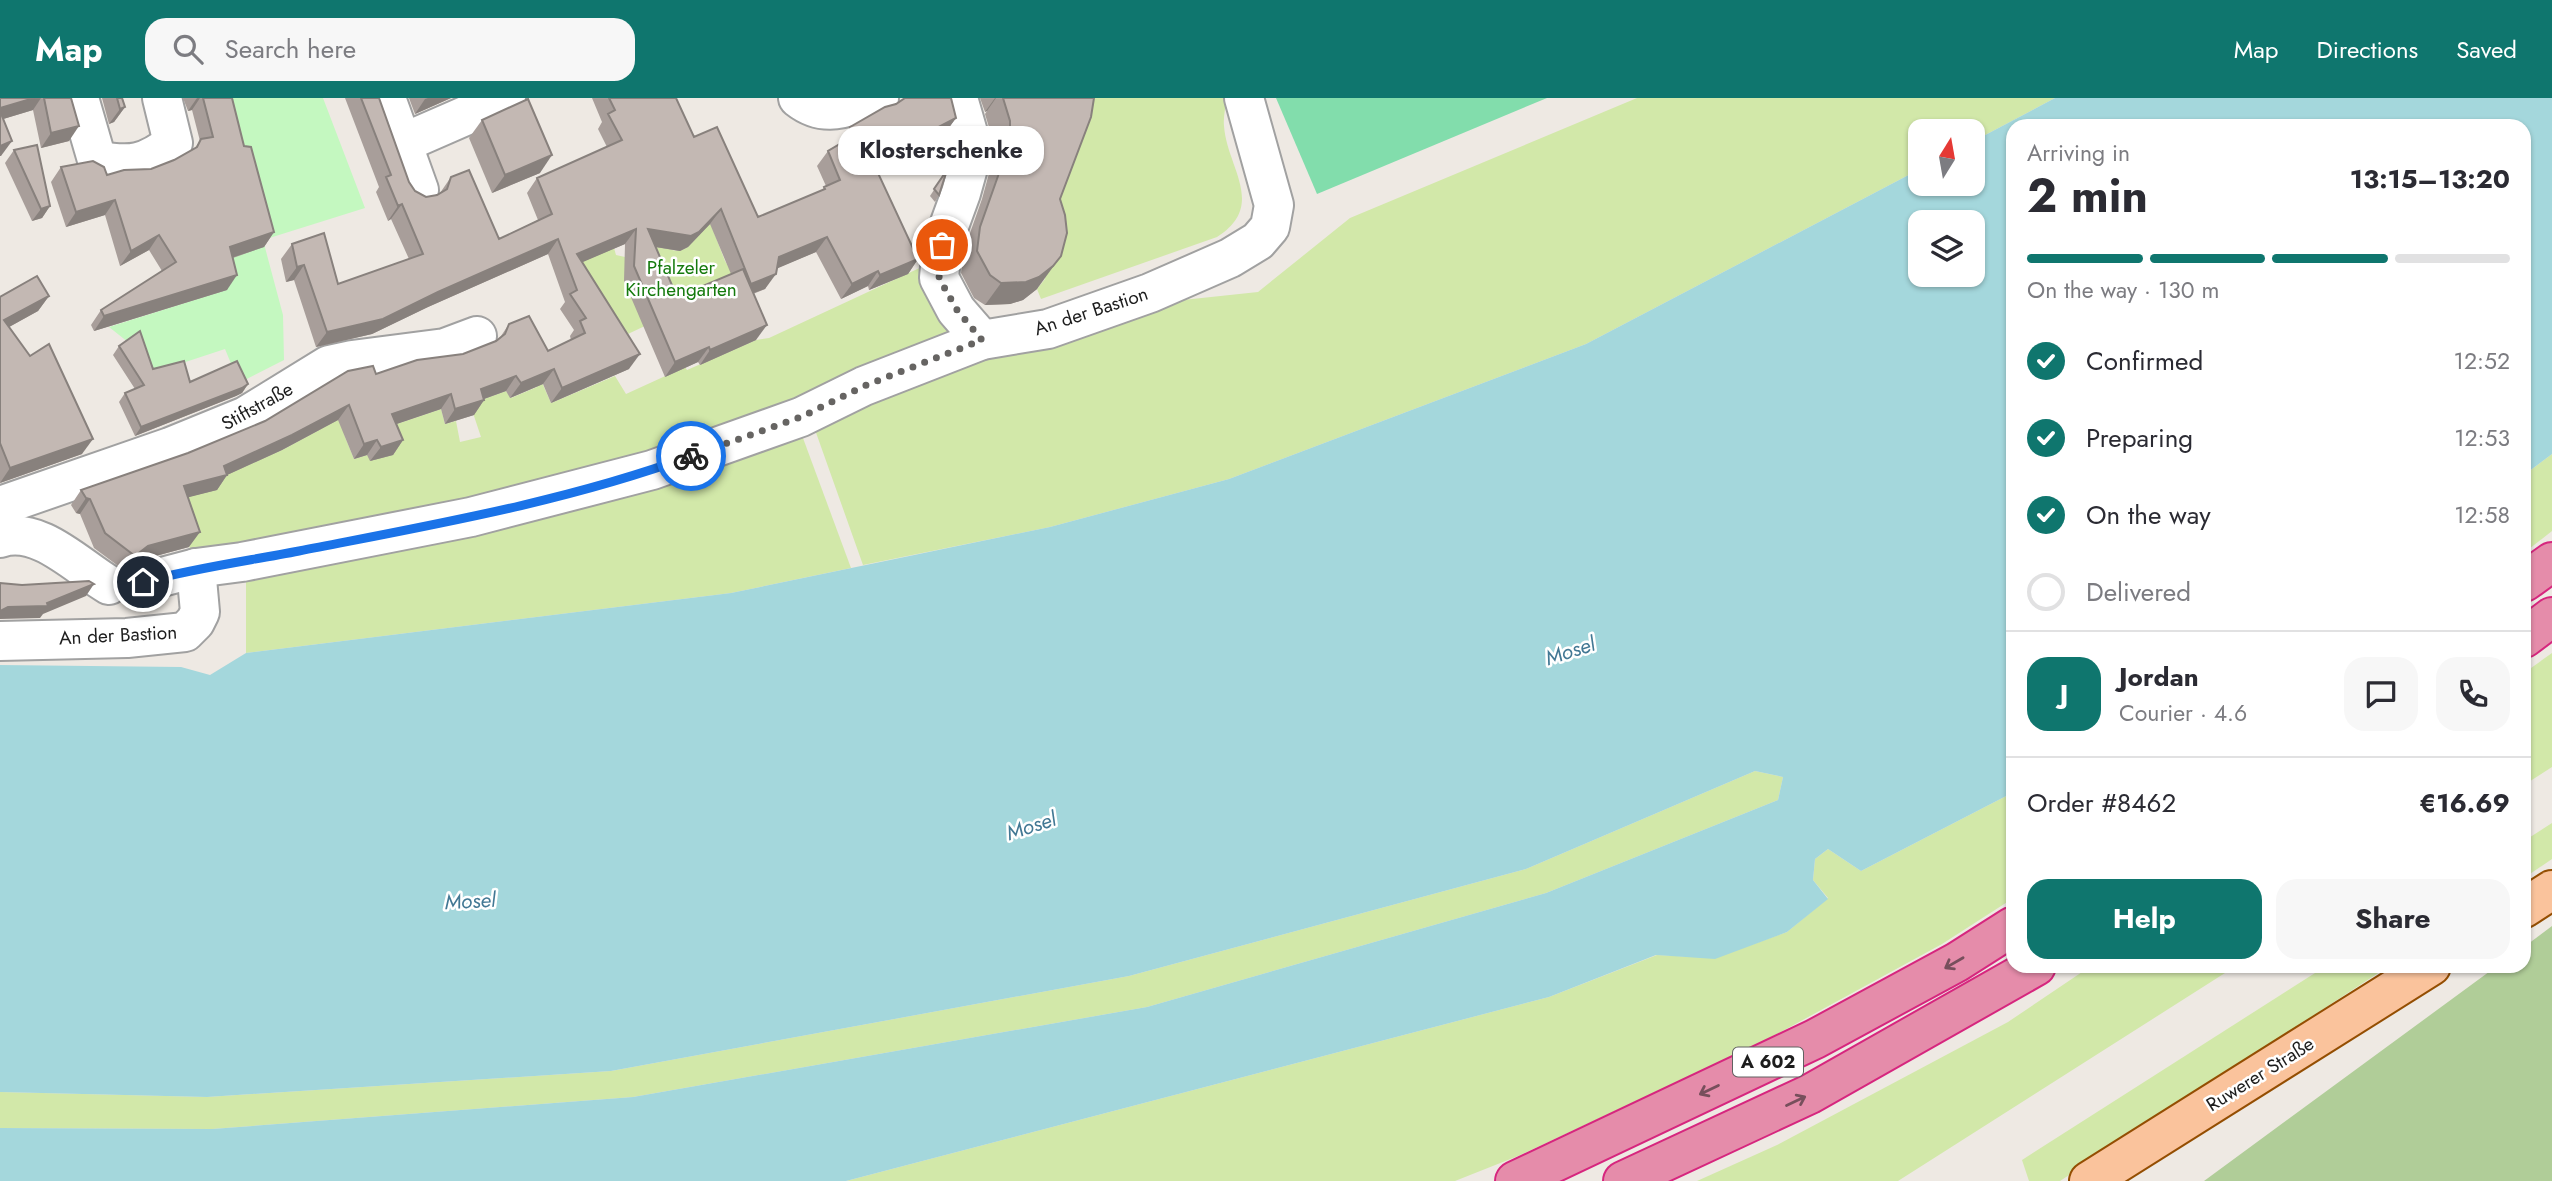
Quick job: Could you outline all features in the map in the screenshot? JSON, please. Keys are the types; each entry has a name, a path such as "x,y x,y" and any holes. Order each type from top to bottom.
{"highway":[{"path":"2531,577 2552,562"},
{"path":"2531,633 2552,617"},
{"name":"A 602","path":"1515,1181 1815,1039 1957,962 2006,932"},
{"name":"A 602","path":"1623,1181 1810,1094 2024,973"}],"main road":[{"path":"2531,904 2552,890"},
{"name":"Ruwerer Straße","path":"2089,1181 2420,973"}],"street":[{"path":"79,98 97,160 117,164 141,163 173,143 162,98"},
{"path":"386,98 419,190"},
{"path":"403,143 506,98"},
{"path":"798,98 809,107 829,111 878,98"},
{"path":"958,98 972,150 961,193 942,245 939,278 957,310 982,340"},
{"name":"An der Bastion","path":"0,641 127,638 185,632 200,612 196,568 242,562 471,517 652,470 801,417 864,386 982,340 1048,328 1150,293 1230,258 1258,241 1270,227 1274,205 1244,98"},
{"name":"Stiftstraße","path":"3,523 170,447 246,416 329,365 445,348 477,337"},
{"path":"3,523 126,584 196,568"}],"green space":[{"path":"222,98 323,98 365,208 263,240 283,315 284,360 239,383 225,349 146,375 138,350 109,327 226,290"},
{"path":"1081,98 1226,98 1224,126 1240,185 1240,212 1232,225 1217,237 1041,299 1037,289 1045,279 1049,238"},
{"path":"1276,98 1547,98 1317,194"},
{"path":"1637,98 2055,98 2015,119 2006,119 2006,124 1985,135 1985,119 1908,119 1908,175 1586,344 1229,479 1050,527 863,565 814,427 967,356 1164,302 1258,292 1350,218"},
{"name":"Pfalzeler Kirchengarten","path":"705,209 725,261 738,282 611,342 571,267 614,248 616,255 625,257 651,246 676,251 688,247"},
{"path":"926,265 956,338 794,402 567,484 191,552 185,533 162,503 284,449 341,418 354,459 367,455 382,429 441,409 445,424 456,421 460,442 481,437 470,404 506,391 511,398 537,387 540,378 551,403 615,376 626,394 685,367 687,370 756,340 769,338"},
{"path":"800,430 851,568 731,593 246,653 246,573"},
{"path":"2552,454 2552,531 2531,548 2531,470"},
{"path":"2552,653 2552,767 2531,780 2531,668"},
{"path":"1755,771 1783,777 1778,800 1546,893 1147,1007 633,1097 212,1129 0,1128 0,1092 207,1097 611,1071 1129,976 1526,869"},
{"path":"2006,796 2006,903 1942,944 1755,1046 1518,1156 1455,1181 846,1181 1549,997 1657,955 1715,958 1787,932 1828,898 1813,880 1815,859 1828,849 1861,871"},
{"path":"2552,823 2552,859 2531,873 2531,836"},
{"path":"2552,926 2552,1181 2204,1181 2487,973 2531,973 2531,942"},
{"path":"2081,973 2225,973 1898,1181 1697,1181 1777,1145 2008,1022"},
{"path":"2315,973 2378,973 2060,1181 2029,1181 2022,1160"}],"water":[{"path":"2055,98 2552,98 2552,454 2531,470 2531,119 2015,119"},
{"name":"Mosel","path":"2006,124 2006,796 1861,871 1828,849 1815,859 1813,880 1828,899 1787,932 1715,959 1656,955 1549,997 846,1181 0,1181 0,1128 212,1129 633,1097 1147,1007 1546,893 1778,800 1783,777 1755,771 1526,869 1129,976 611,1071 207,1097 0,1092 0,665 181,667 210,675 246,653 731,593 1050,527 1229,479 1586,344 1908,175 1908,196 1985,196 1985,135"}],"building":[{"path":"0,98 34,98 0,108"},
{"path":"44,98 71,98 79,126 51,133"},
{"path":"117,98 122,98 125,107 120,109"},
{"path":"203,98 232,98 244,146 251,147 274,232 230,247 237,275 104,316 101,310 176,262 159,235 131,251 115,200 76,212 61,167 93,161 104,167 107,175 124,170 151,169 174,160 197,147 201,139 213,137"},
{"path":"361,98 379,98 409,182 415,191 426,197 437,195 447,189 451,177 469,170 499,239 552,214 537,178 622,140 608,114 615,110 609,98 676,98 694,137 717,127 758,217 840,180 828,151 855,135 850,127 885,107 905,98 951,98 956,118 876,162 882,168 877,171 918,259 880,275 878,271 852,284 827,237 779,257 776,274 751,284 721,209 699,232 691,236 648,229 677,297 743,269 767,325 675,362 634,266 636,229 577,254 640,354 562,388 554,369 521,383 516,376 481,389 484,400 455,409 451,394 392,414 403,440 381,447 377,440 364,444 349,405 224,466 227,475 184,486 200,532 148,546 135,556 105,533 90,499 86,498 81,490 188,453 265,421 348,371 373,366 376,374 417,360 463,354 496,341 505,334 509,324 529,316 548,351 585,333 580,321 586,318 570,294 577,290 558,239 383,319 327,332 304,265 297,267 292,244 324,233 338,284 423,254 402,204 398,206 386,177 391,175"},
{"path":"1003,98 1094,98 1091,117 1060,199 1067,233 1061,256 1039,277 1026,282 1001,283 990,275 977,251 980,227 1010,132 1010,121"},
{"path":"528,99 552,155 505,175 482,120"},
{"path":"0,111 12,141 0,146"},
{"path":"37,145 50,206 41,209 14,150"},
{"path":"947,170 939,195 934,189"},
{"path":"37,276 49,296 4,320 30,356 49,344 93,439 10,468 0,443 0,297"},
{"path":"140,331 153,369 184,361 190,382 237,361 248,384 141,427 125,393 144,385 119,346"},
{"path":"89,581 94,584 47,603 48,606 8,607 0,611 0,583 22,585"}],"way so far":[{"path":"691,456 801,417 864,386 982,340 957,310 939,278 942,245"}],"place":[{"name":"Klosterschenke","path":"942,245"}],"route":[{"path":"143,582 196,568 242,562 471,517 652,470 691,456"}]}
